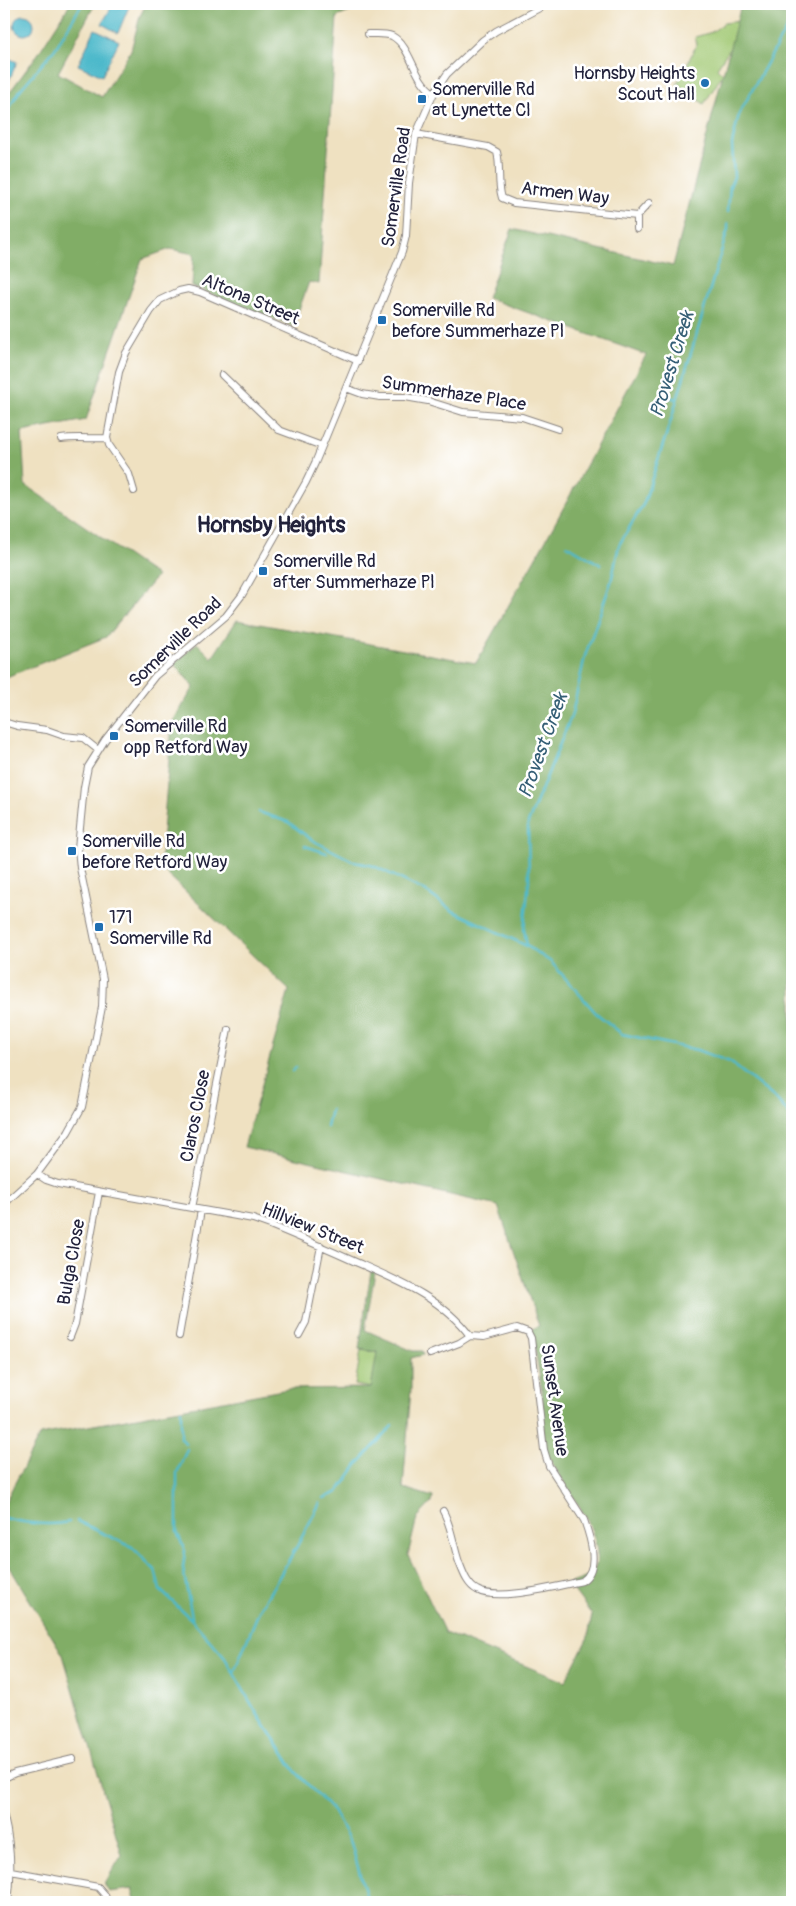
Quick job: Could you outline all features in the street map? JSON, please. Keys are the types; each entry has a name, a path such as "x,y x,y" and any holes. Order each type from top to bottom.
{"street":[{"name":"Somerville Road","path":"4,1204 37,1174 68,1132 82,1107 102,1007 103,979 80,868 78,848 85,780 91,762 98,750 155,676 212,628 234,606 306,482 358,361 404,245 411,166 416,134 434,93 447,74 483,40 547,4"},
{"path":"368,34 392,36 400,44 425,88 434,93"},
{"name":"Armen Way","path":"416,134 488,147 498,152 500,164 498,187 502,198 514,204 637,216"},
{"path":"637,229 637,216 649,203"},
{"name":"Altona Street","path":"107,438 119,372 126,353 151,311 160,300 178,291 188,289 200,292 358,361"},
{"path":"222,375 279,430 322,446"},
{"name":"Summerhaze Place","path":"346,388 362,394 380,397 405,397 428,401 463,412 522,417 558,429"},
{"path":"61,439 74,437 107,438 128,474 134,491"},
{"path":"4,722 17,726 47,730 64,736 83,738 98,750"},
{"name":"Claros Close","path":"192,1208 228,1029"},
{"name":"Hillview Street","path":"37,1174 46,1180 58,1184 253,1219 321,1246 426,1295 464,1327 470,1336"},
{"name":"Bulga Close","path":"70,1337 75,1324 99,1192"},
{"path":"179,1336 201,1210"},
{"path":"299,1335 306,1322 321,1246"},
{"name":"Sunset Avenue","path":"430,1354 459,1343 470,1336 484,1337 517,1328 528,1332 532,1338 544,1450 549,1466 584,1520 592,1546 592,1572 582,1581 501,1596 487,1595 476,1590 467,1580 458,1559 449,1521 443,1511"},
{"path":"4,1778 15,1773 74,1759"},
{"path":"4,1817 11,1871 8,1902"},
{"path":"11,1871 98,1887 106,1895 107,1902"}],"green space":[{"path":"70,4 95,4 58,73 102,97 131,50 140,16 146,4 369,4 337,17 319,284 309,282 293,326 192,286 194,254 170,249 142,259 86,420 22,432 25,485 157,576 106,637 4,678 4,97 6,97 38,54"},
{"path":"741,5 792,16 792,1902 136,1902 132,1889 109,1892 104,1884 122,1855 63,1655 4,1558 4,1504 40,1435 288,1389 371,1388 377,1352 359,1349 371,1271 375,1272 365,1330 413,1351 422,1351 423,1355 411,1358 411,1389 403,1488 433,1497 432,1502 417,1518 408,1555 445,1633 565,1682 588,1637 592,1615 569,1584 591,1574 597,1562 596,1547 587,1519 547,1455 543,1437 542,1391 533,1336 530,1330 539,1326 498,1206 244,1147 289,990 160,867 172,723 194,687 174,664 197,643 212,658 237,620 476,663 553,527 646,355 487,298 512,229 673,266"},
{"path":"740,21 730,48 717,68 723,74 704,104 677,84 697,44 695,37 712,32 724,23"},
{"path":"361,1350 378,1353 372,1388 355,1385"}],"water":[{"path":"113,4 130,4 118,33 102,24"},
{"path":"24,15 31,18 34,25 31,32 24,35 17,32 14,25 17,18"},
{"path":"95,29 119,41 102,76 78,65"},
{"path":"6,57 17,62 8,83 4,81 4,62"}],"waterway":[{"path":"4,116 20,90 55,49 82,4"},
{"name":"Provest Creek","path":"728,212 730,186 734,177 732,144 739,114 792,18"},
{"name":"Provest Creek","path":"728,223 728,229 671,420 644,503 619,545 611,582 585,656 572,714 528,823 529,880 524,929 527,946 551,962 596,1013 622,1034 697,1050 730,1062 776,1099 792,1117"},
{"path":"678,327 686,330"},
{"path":"664,396 677,399"},
{"path":"567,545 601,565"},
{"path":"259,812 288,822 312,840 355,862 374,866 425,891 453,911 527,946"},
{"path":"305,846 327,853"},
{"path":"292,1071 296,1067"},
{"path":"327,1127 331,1110"},
{"path":"181,1410 181,1438 186,1444"},
{"path":"324,1498 338,1492 357,1465 392,1426"},
{"path":"187,1449 177,1473 177,1532 185,1551 183,1568 192,1618"},
{"path":"234,1672 259,1611 320,1503"},
{"path":"4,1518 36,1523 53,1524 69,1522"},
{"path":"77,1521 132,1547 155,1570 160,1590 192,1620 225,1658 256,1712 295,1771 333,1811 351,1843 368,1902"}],"place":[{"name":"Hornsby Heights Scout Hall","path":"705,83"},
{"name":"Somerville Rd at Lynette Cl","path":"422,99"},
{"name":"Somerville Rd before Summerhaze Pl","path":"382,320"},
{"name":"Somerville Rd after Summerhaze Pl","path":"263,571"},
{"name":"Somerville Rd opp Retford Way","path":"114,736"},
{"name":"Somerville Rd before Retford Way","path":"72,851"},
{"name":"171 Somerville Rd","path":"99,927"}],"district":[{"name":"Hornsby Heights","path":"271,524"}]}
